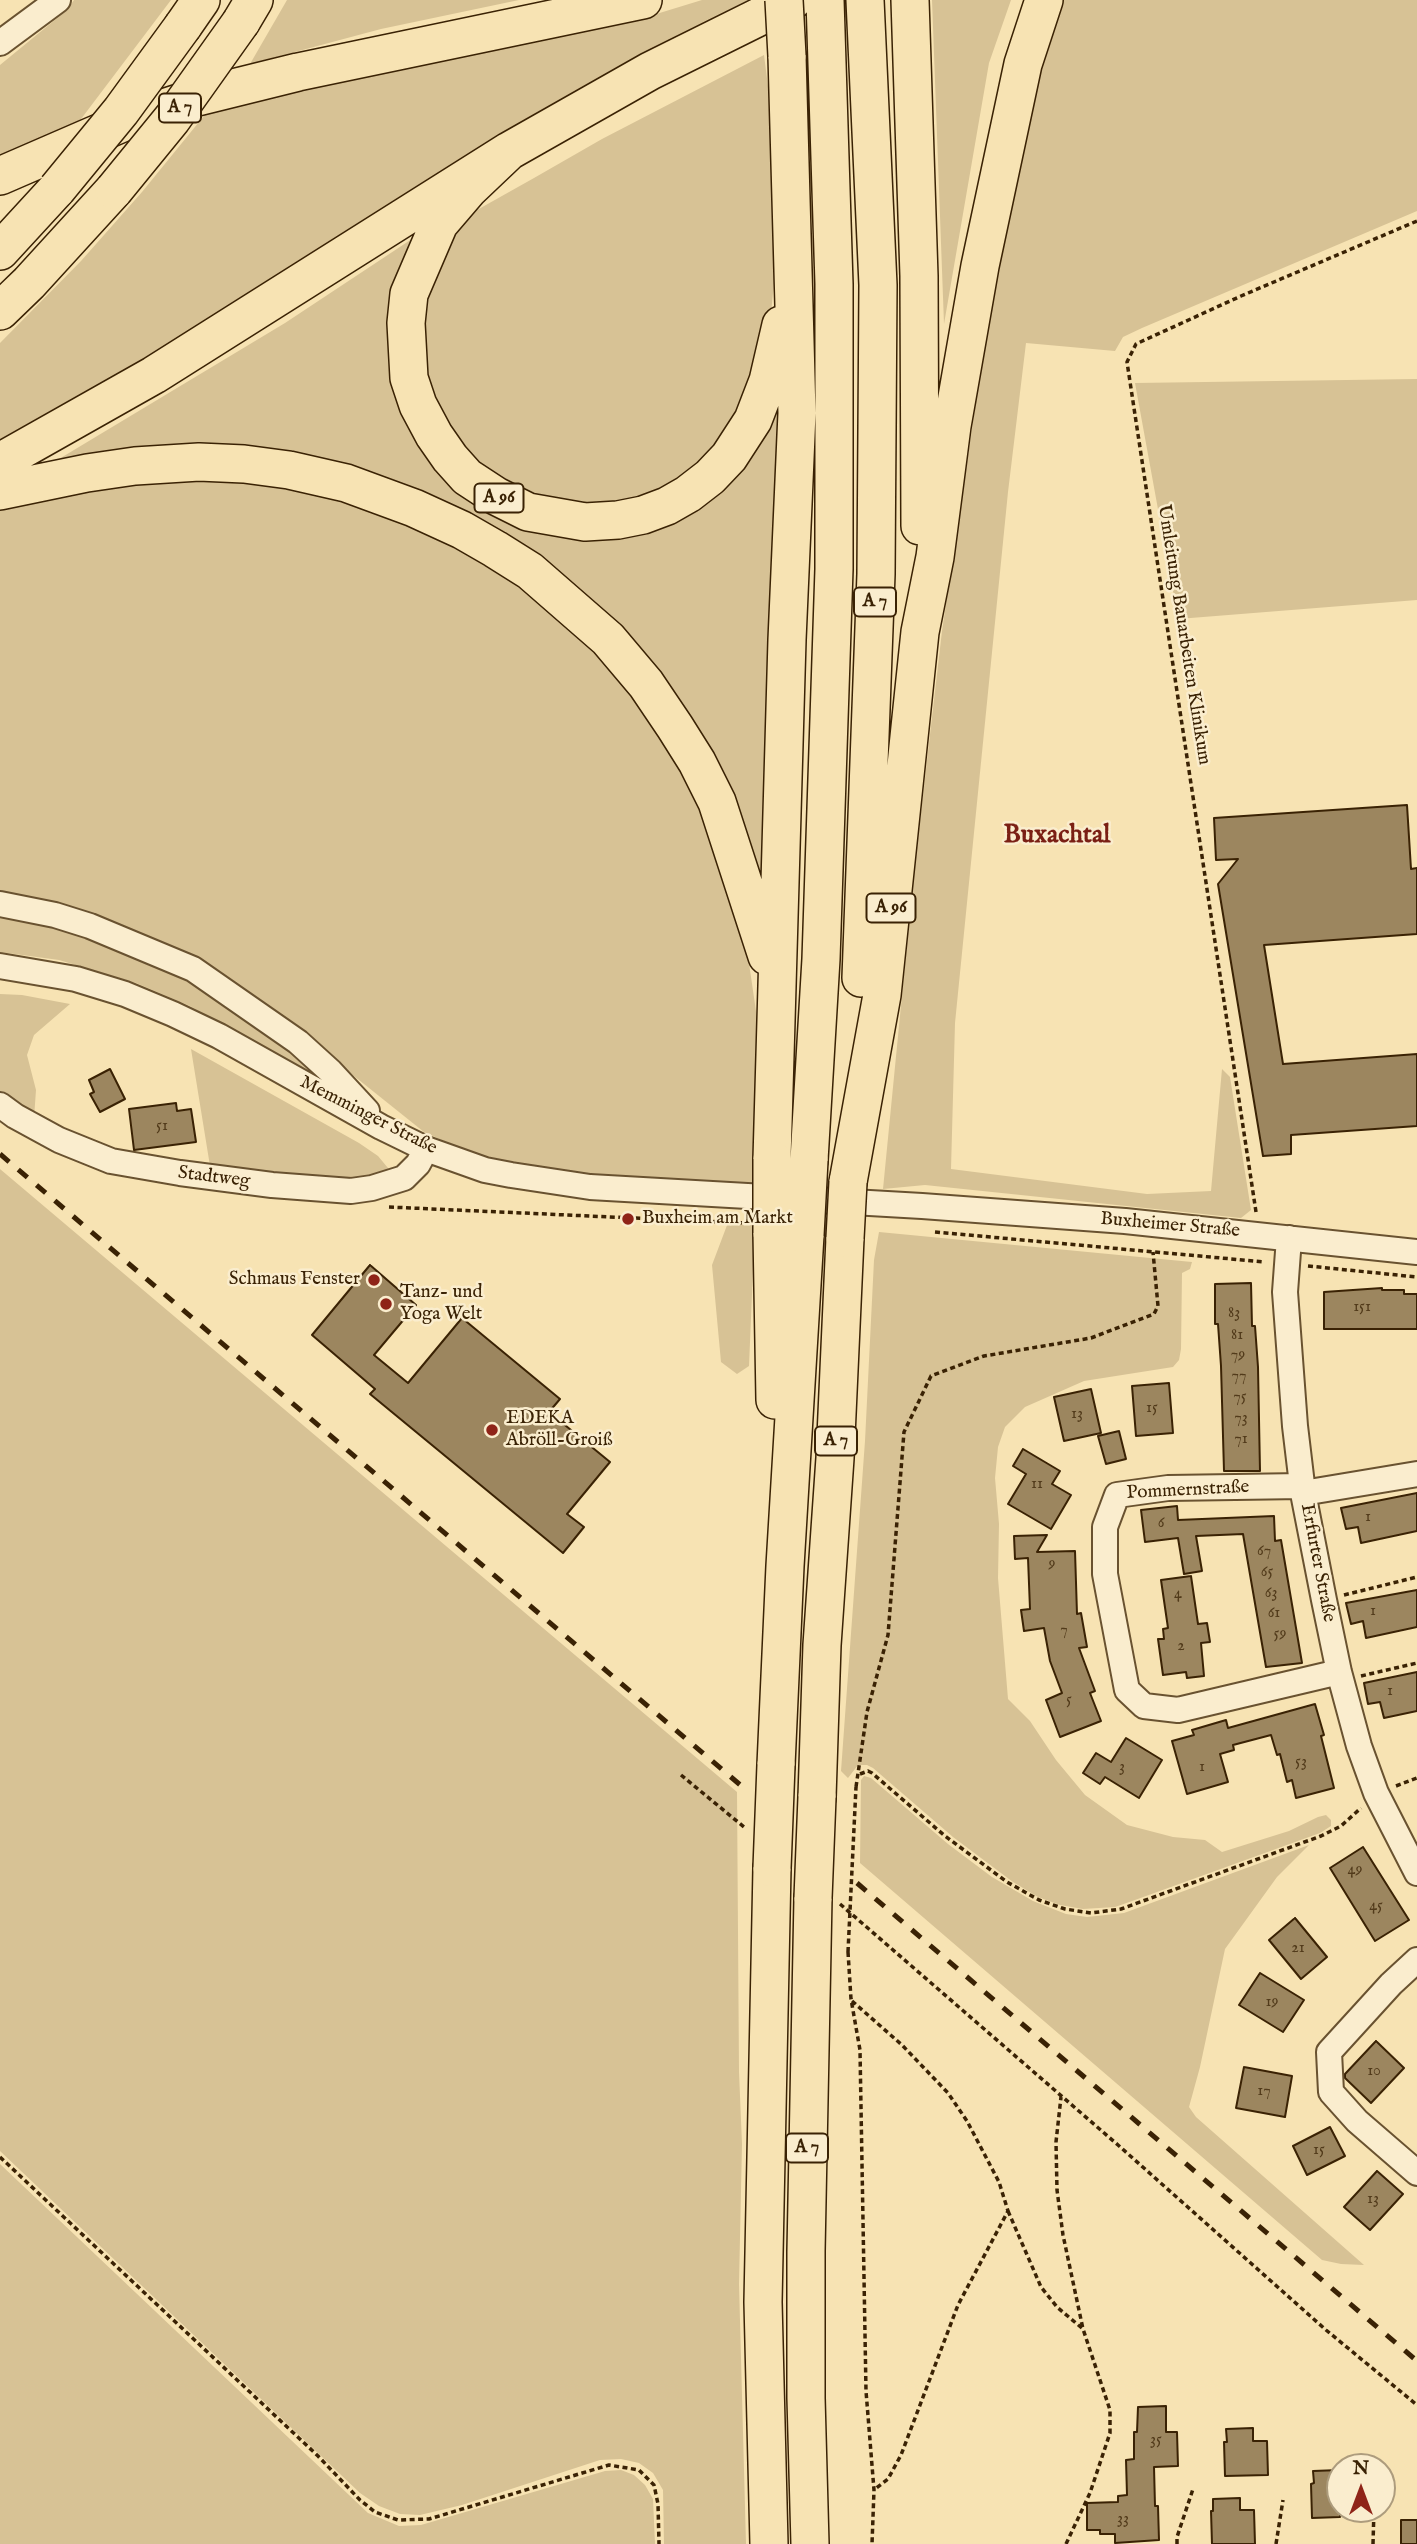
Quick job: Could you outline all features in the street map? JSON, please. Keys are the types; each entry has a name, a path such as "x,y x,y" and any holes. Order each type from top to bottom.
{"highway":[{"path":"784,0 793,208"},
{"name":"A 96","path":"0,462 154,375 509,150 650,71 793,0"},
{"name":"A 7","path":"769,2544 763,2302 772,1868 785,1566 774,1387 789,1234 808,1160 821,958 834,569 834,284 825,0"},
{"path":"920,632 935,557 952,426 980,266 1023,64 1044,0"},
{"path":"0,176 136,117 197,97 298,72 625,2"},
{"path":"910,2 919,276 920,632"},
{"name":"A 7","path":"810,2544 807,2238 813,1898 822,1644 835,1458 862,960 876,574 878,285 865,10"},
{"name":"A 7","path":"0,311 114,190 172,119 248,11"},
{"path":"0,251 57,189 121,110 192,13"},
{"name":"A 96","path":"509,150 469,189 439,224 409,294 406,323 409,378 418,405 434,435 467,477 528,512 585,522 643,515 688,494 710,477 729,457 753,420 768,381 784,306 793,208"},
{"name":"A 7","path":"789,1234 772,1159 786,653 797,413 793,208"},
{"name":"A 7","path":"0,491 135,466 244,464 346,482 414,508 495,548 530,571 608,639 646,684 690,750 716,802 776,984"},
{"name":"A 96","path":"848,1182 882,995 920,632"}],"street":[{"path":"0,43 58,0"},
{"path":"0,904 55,915 90,926 192,969 307,1050 381,1127"},
{"name":"Memminger Straße","path":"0,966 76,979 125,994 173,1014 219,1036 381,1127 426,1149 485,1170 590,1187 922,1206"},
{"name":"Stadtweg","path":"0,1105 15,1116 81,1150 111,1161 140,1167 250,1182 351,1191 404,1178"},
{"path":"404,1178 418,1164 426,1149"},
{"name":"Buxheimer Straße","path":"922,1206 1125,1221 1417,1252"},
{"name":"Erfurter Straße","path":"1289,1238 1285,1292 1290,1374 1303,1490 1324,1600 1340,1676 1376,1793 1417,1873"},
{"path":"1303,1490 1417,1474"},
{"name":"Pommernstraße","path":"1303,1490 1168,1488 1117,1495 1105,1527 1105,1574 1122,1665 1127,1690 1144,1706 1178,1710 1340,1676"},
{"path":"1417,1960 1391,1984 1329,2052 1331,2091 1357,2121 1417,2173"}],"path":[{"name":"Umleitung Bauarbeiten Klinikum","path":"1259,1235 1127,362 1136,344 1417,221"},
{"path":"404,1178 420,1209"},
{"path":"872,2544 874,2490 866,2391 860,2050 850,1999 848,1952 856,1787 867,1712 888,1635 904,1432 931,1377 984,1356 1091,1338 1154,1314 1158,1306 1153,1252"},
{"path":"1288,1264 1417,1277"},
{"path":"1324,1600 1417,1577"},
{"path":"1340,1676 1417,1663"},
{"path":"856,1787 861,1773 872,1773 945,1836 1007,1882 1039,1900 1065,1909 1091,1913 1121,1909 1321,1836 1341,1826 1376,1793"},
{"path":"875,1933 1326,2329 1417,2405"},
{"path":"850,1999 902,2045 948,2093 967,2121 999,2182 1008,2211 1041,2287 1057,2307 1083,2329"},
{"path":"1061,2097 1056,2142 1057,2190 1063,2235 1083,2329 1110,2410 1111,2433 1090,2493 1066,2544"},
{"path":"0,2157 375,2512 398,2520 429,2519 609,2465 639,2470 654,2485 658,2504 659,2544"},
{"path":"874,2490 888,2479 901,2455 958,2305 1008,2211"},
{"path":"1177,2544 1193,2489"},
{"path":"1276,2544 1283,2500"},
{"path":"1373,2544 1374,2523"}],"shaded area":[{"path":"74,0 171,0 78,123 0,159 0,65 67,10"},
{"path":"287,0 519,0 381,29 250,64"},
{"path":"702,0 757,0 0,447 0,343 81,261 212,106 640,19"},
{"path":"932,0 1011,0 989,63 944,324"},
{"path":"1062,0 1417,0 1417,211 1142,328 1123,337 1115,351 1026,343 1008,492 955,1023 951,1169 1147,1194 1211,1191 1222,1069 1230,1077 1251,1210 1241,1218 925,1185 883,1189 914,873 942,631 989,314 1032,96"},
{"path":"764,55 774,133 775,273 771,313 733,430 673,489 599,509 520,494 456,447 424,387 418,318 456,229 477,210 602,139"},
{"path":"421,233 407,257 429,455 604,535 775,408 781,407 768,902 691,728 406,490 54,462 285,323"},
{"path":"1417,379 1417,600 1178,619 1135,383"},
{"path":"174,475 276,481 367,503 510,573 621,674 697,790 745,936 757,1018 761,1083 761,1184 583,1173 511,1162 468,1152 424,1132 269,1008 0,895 0,510 21,503"},
{"path":"0,913 87,934 167,968 234,1006 339,1090 190,1006 136,983 59,960 0,952"},
{"path":"0,994 22,995 70,1004 34,1035 27,1055 36,1090 34,1118 0,1095"},
{"path":"191,1049 359,1143 378,1156 393,1174 379,1180 287,1176 210,1166"},
{"path":"0,1169 737,1792 742,2144 739,2284 746,2544 664,2544 663,2490 653,2473 639,2463 621,2459 600,2460 462,2505 420,2515 400,2514 379,2506 360,2493 0,2151"},
{"path":"729,1220 755,1222 749,1366 737,1374 721,1362 712,1265"},
{"path":"879,1232 1192,1262 1190,1269 1182,1273 1181,1349 1179,1360 1173,1367 1084,1381 1025,1407 1005,1427 998,1447 995,1478 999,1524 998,1578 1008,1699 1030,1721 1056,1760 1085,1795 1127,1825 1173,1837 1205,1840 1222,1852 1289,1831 1326,1815 1331,1820 1331,1826 1320,1833 1115,1907 1083,1909 1038,1897 1013,1882 953,1837 873,1768 858,1765 848,1778 841,1771 865,1441 874,1260"},
{"path":"864,1776 871,1778 948,1844 992,1877 1033,1901 1066,1914 1087,1917 1124,1913 1309,1845 1277,1877 1225,1949 1189,2107 1196,2117 1364,2265 1322,2260 860,1863 861,1780"},
{"path":"0,2164 368,2513 399,2526 421,2525 605,2471 621,2470 634,2475 645,2485 653,2499 655,2544 0,2544"}],"building":[{"path":"1407,805 1411,869 1417,868 1417,934 1264,945 1283,1064 1417,1054 1417,1126 1291,1135 1291,1154 1263,1156 1218,884 1238,859 1216,860 1214,818"},
{"path":"110,1069 125,1099 100,1112 90,1094 94,1092 89,1080"},
{"path":"176,1103 177,1111 191,1109 196,1142 134,1150 129,1109"},
{"name":"EDEKA Abröll-Groiß","path":"370,1265 416,1305 374,1355 408,1383 462,1318 560,1399 549,1412 610,1462 567,1514 584,1527 563,1553 370,1394 375,1389 312,1335"},
{"path":"1251,1283 1252,1326 1255,1326 1258,1367 1260,1471 1224,1471 1215,1284"},
{"path":"1382,1288 1404,1290 1404,1294 1417,1294 1417,1329 1324,1329 1324,1292"},
{"path":"1169,1383 1173,1433 1136,1436 1132,1386"},
{"path":"1091,1389 1101,1433 1064,1441 1054,1397"},
{"path":"1119,1431 1126,1459 1106,1464 1098,1436"},
{"path":"1023,1449 1060,1471 1052,1484 1071,1495 1051,1529 1008,1504 1026,1474 1013,1466"},
{"path":"1417,1493 1417,1531 1361,1543 1358,1527 1346,1529 1341,1508"},
{"path":"1177,1506 1178,1520 1274,1516 1275,1541 1281,1540 1302,1663 1266,1667 1243,1534 1196,1536 1202,1571 1184,1574 1178,1538 1145,1542 1141,1510"},
{"path":"1047,1535 1037,1552 1075,1551 1077,1614 1081,1613 1087,1647 1079,1648 1095,1691 1090,1693 1101,1721 1060,1737 1046,1700 1062,1693 1050,1661 1044,1628 1024,1631 1021,1610 1030,1609 1028,1558 1015,1559 1014,1536"},
{"path":"1191,1576 1198,1624 1207,1623 1210,1642 1201,1643 1204,1676 1187,1678 1186,1672 1163,1675 1158,1639 1164,1639 1163,1629 1168,1628 1161,1580"},
{"path":"1417,1590 1417,1627 1366,1638 1363,1621 1351,1624 1346,1603"},
{"path":"1417,1672 1417,1711 1384,1718 1380,1702 1368,1704 1364,1683"},
{"path":"1315,1704 1334,1788 1296,1798 1292,1780 1287,1782 1280,1754 1277,1755 1271,1735 1233,1745 1234,1750 1220,1754 1228,1782 1187,1794 1172,1741 1194,1735 1192,1730 1226,1720 1228,1728"},
{"path":"1126,1738 1162,1760 1139,1798 1105,1777 1100,1784 1083,1773 1096,1753 1111,1762"},
{"path":"1363,1847 1409,1920 1375,1941 1330,1868"},
{"path":"1295,1918 1327,1957 1301,1979 1269,1940"},
{"path":"1260,1973 1304,2000 1283,2032 1239,2005"},
{"path":"1376,2041 1404,2068 1371,2103 1345,2078 1345,2074"},
{"path":"1244,2067 1292,2076 1285,2117 1236,2108"},
{"path":"1330,2127 1345,2156 1307,2175 1293,2146"},
{"path":"1377,2171 1403,2194 1370,2230 1344,2207"},
{"path":"1166,2406 1166,2432 1177,2432 1178,2466 1154,2467 1159,2540 1115,2543 1115,2534 1100,2534 1100,2530 1087,2530 1087,2503 1118,2502 1118,2496 1127,2495 1126,2460 1134,2459 1138,2407"},
{"path":"1253,2428 1253,2441 1267,2441 1268,2475 1225,2476 1226,2429"},
{"path":"1313,2471 1326,2471 1326,2518 1312,2518"},
{"path":"1240,2498 1240,2510 1254,2510 1255,2544 1212,2544 1213,2499"},
{"path":"1401,2520 1417,2520 1417,2544 1401,2544"}],"railway":[{"path":"0,1154 745,1789"},
{"path":"857,1883 1417,2361"}],"place":[{"name":"Buxheim am Markt","path":"628,1219"},
{"name":"Schmaus Fenster","path":"374,1280"},
{"name":"Tanz- und Yoga Welt","path":"386,1304"},
{"name":"EDEKA Abröll-Groiß","path":"492,1430"}],"district":[{"name":"Buxachtal","path":"1057,837"}]}
